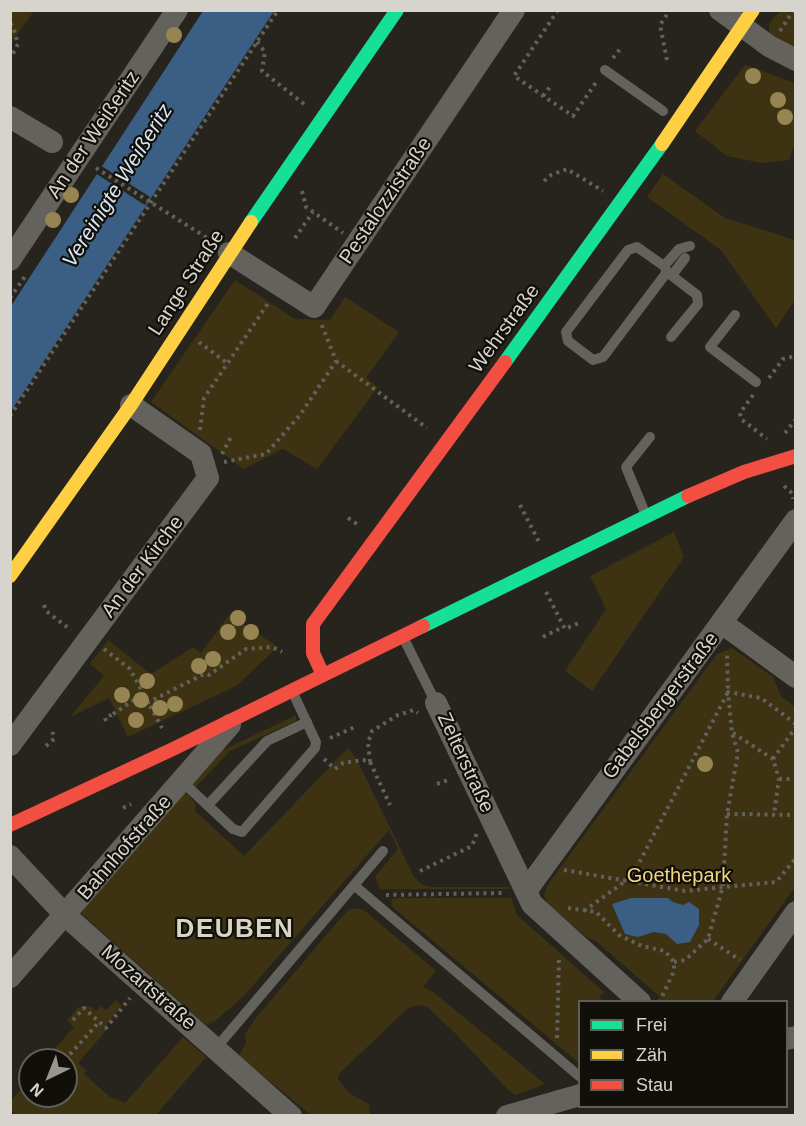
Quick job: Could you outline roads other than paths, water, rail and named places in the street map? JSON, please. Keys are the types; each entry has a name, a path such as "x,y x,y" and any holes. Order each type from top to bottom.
{"street":[{"name":"An der Weißeritz","path":"10,260 177,10"},
{"name":"Lange Straße","path":"10,576 131,405 220,247 397,10"},
{"name":"Pestalozzistraße","path":"220,247 314,307 514,10"},
{"path":"720,10 748,18 769,46 795,60"},
{"name":"Wehrstraße","path":"323,675 313,652 313,624 628,194 748,18"},
{"path":"10,117 52,142"},
{"name":"An der Kirche","path":"10,745 208,478 201,454 131,405"},
{"path":"10,825 323,675 646,516 744,472 795,456"},
{"name":"Gabelsbergerstraße","path":"526,891 729,628 795,520"},
{"path":"729,628 795,677"},
{"name":"Zelterstraße","path":"431,710 532,904 638,1000"},
{"name":"Bahnhofstraße","path":"10,977 180,785 236,717"},
{"name":"Mozartstraße","path":"10,856 66,916 291,1116"},
{"path":"733,1000 795,912"},
{"path":"507,1116 578,1095"}],"lane":[{"path":"605,70 663,111"},
{"path":"671,337 698,304 698,295 668,270 637,247 628,250 566,332 568,341 593,360 603,357 668,270 679,249 690,246"},
{"path":"668,270 685,258"},
{"path":"735,315 710,347 758,384"},
{"path":"646,516 626,467 650,437"},
{"name":"Zelterstraße","path":"403,636 431,710"},
{"path":"180,785 188,787 233,829 242,832 313,753 316,742 292,690"},
{"path":"208,805 267,741 307,722"},
{"path":"216,1048 383,851"},
{"path":"355,886 578,1075"}],"water":[{"name":"Vereinigte Weißeritz","path":"203,11 274,11 11,411 11,306"},
{"path":"631,898 668,898 683,905 689,902 699,909 699,925 690,942 677,944 666,934 654,932 638,937 625,934 612,904"}],"district":[{"name":"DEUBEN","path":"235,930"}],"park label":[{"name":"Goethepark","path":"679,876"}]}
